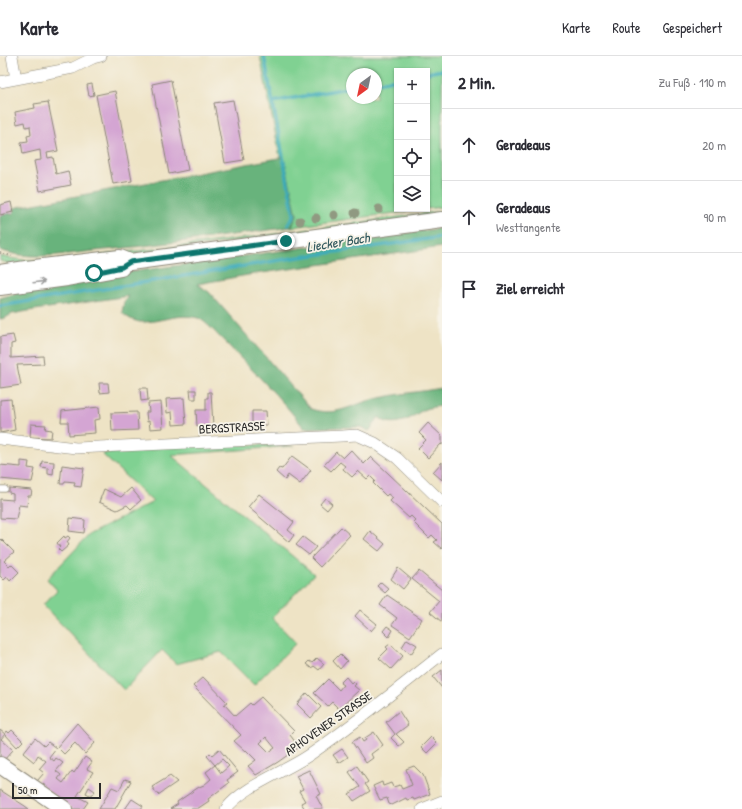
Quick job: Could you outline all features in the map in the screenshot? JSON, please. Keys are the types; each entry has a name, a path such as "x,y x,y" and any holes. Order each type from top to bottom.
{"main road":[{"path":"0,287 67,278 122,267 130,262 442,220"},
{"path":"0,273 26,268 120,258 130,262"},
{"path":"0,266 26,268"},
{"path":"0,765 64,809"}],"street":[{"path":"12,56 16,78"},
{"path":"0,82 73,68 96,57"},
{"name":"BERGSTRASSE","path":"0,439 76,448 357,435 375,443 397,458 442,502"},
{"name":"APHOVENER STRASSE","path":"226,809 244,793 310,755 442,654"},
{"path":"422,809 442,801"}],"green space":[{"path":"260,56 442,56 442,207 430,209 430,68 394,68 394,212 404,212 291,227 293,224 283,157 280,157"},
{"path":"284,157 297,215 291,227 168,243 47,256 23,255 0,250 0,215 14,213 13,208"},
{"path":"442,211 442,215 122,256 37,264 7,263 0,261 0,256 31,260 79,258 245,238"},
{"path":"442,228 442,247 248,275 197,284 209,292 311,409 327,412 342,410 363,402 380,398 442,388 442,406 425,409 408,419 395,423 386,422 379,417 369,431 361,427 304,428 266,384 205,322 191,316 147,322 135,321 127,317 122,312 124,302 128,296 28,311 12,314 0,319 0,298 14,294 19,290 124,273"},
{"path":"230,444 294,446 171,455 314,574 272,618 296,643 254,685 221,652 176,664 162,650 124,690 43,605 57,590 47,579 90,534 153,502 102,454 171,445"}],"building":[{"path":"171,80 188,170 169,174 152,84"},
{"path":"92,84 94,95 89,96 87,85"},
{"path":"115,91 132,181 113,184 96,95"},
{"path":"233,100 244,160 225,163 214,103"},
{"path":"48,102 58,151 47,153 48,158 53,157 56,174 68,171 71,185 40,191 34,161 41,160 40,150 23,154 21,142 28,141 27,136 31,135 30,126 26,127 25,122 17,124 15,112 35,108 34,104"},
{"path":"11,202 13,212 0,215 0,205"},
{"path":"13,335 15,343 11,344 11,358 43,356 44,364 17,365 21,385 0,388 0,337"},
{"path":"99,383 108,383 109,392 100,393"},
{"path":"140,388 147,388 148,400 141,401"},
{"path":"190,390 196,390 196,399 191,399"},
{"path":"208,392 211,392 213,426 197,426 196,410 206,410 206,398 208,398"},
{"path":"184,398 186,424 173,425 172,412 167,413 166,399"},
{"path":"11,399 15,430 0,433 0,400"},
{"path":"161,402 163,428 150,429 149,421 147,422 146,412 149,412 148,403"},
{"path":"99,407 100,419 94,420 95,433 69,435 68,422 61,422 62,411"},
{"path":"252,411 266,411 267,425 252,425"},
{"path":"137,412 138,430 112,431 111,413"},
{"path":"428,423 442,436 442,445 441,444 428,458 418,448 426,440 419,433"},
{"path":"31,424 46,425 45,429 52,430 51,438 30,437"},
{"path":"351,450 364,464 371,457 442,524 442,549 434,542 437,540 432,535 429,538 413,522 415,520 411,516 409,518 390,501 393,498 388,494 386,496 373,483 375,481 370,476 367,479 358,471 352,477 343,469 345,466 340,462 331,471 324,465 336,452 343,458"},
{"path":"292,456 311,470 300,484 288,475 285,480 276,472 279,468 282,469"},
{"path":"21,461 29,462 28,468 35,469 32,482 0,479 0,465 21,467"},
{"path":"42,461 54,462 53,475 48,474 48,468 41,467"},
{"path":"442,462 442,480 433,472"},
{"path":"62,465 84,468 81,487 74,486 75,482 65,481 64,484 60,484"},
{"path":"9,488 32,490 31,496 28,496 27,506 19,505 16,519 0,518 0,499 13,500 13,494 9,493"},
{"path":"131,488 141,500 131,509 127,505 117,510 99,502 104,489 121,497"},
{"path":"259,494 294,522 288,530 294,535 289,542 248,507"},
{"path":"325,498 332,504 327,510 320,504"},
{"path":"70,518 85,520 84,533 69,531"},
{"path":"341,527 350,535 320,567 311,558"},
{"path":"370,531 385,544 379,551 364,539"},
{"path":"64,536 65,538 68,536 70,538 67,542 69,545 61,552 58,549 60,547 57,543"},
{"path":"303,537 316,547 309,555 296,545"},
{"path":"1,539 14,552 4,561 9,566 11,564 19,572 10,581 7,577 4,580 0,576"},
{"path":"398,568 411,579 403,589 391,579"},
{"path":"419,571 442,590 442,622 430,612 439,601 412,579"},
{"path":"381,582 389,589 385,593 377,586"},
{"path":"387,595 422,619 410,637 392,625 397,618 380,605"},
{"path":"360,610 377,624 371,631 355,616"},
{"path":"387,626 393,630 389,637 383,631"},
{"path":"407,639 417,645 411,654 402,647"},
{"path":"390,644 403,656 391,669 379,658 388,649 386,647"},
{"path":"340,654 347,661 340,669 333,661"},
{"path":"317,658 324,664 319,670 314,666 311,668 306,664 309,661 312,663"},
{"path":"442,670 442,688 433,677"},
{"path":"203,677 227,702 224,704 235,716 250,703 252,705 261,697 294,731 290,735 299,747 256,775 248,766 256,760 234,741 241,735 193,686","holes":["266,737 275,748 269,752 260,743"]},
{"path":"346,677 351,683 353,681 356,684 354,686 359,690 339,709 332,702 328,706 314,693 328,679 339,690 343,685 340,683"},
{"path":"307,693 321,707 311,718 297,704"},
{"path":"399,711 408,725 396,734 404,742 399,746 391,738 395,734 386,722"},
{"path":"77,723 95,743 85,754 75,743 64,754 57,747"},
{"path":"0,730 5,734 1,739 13,750 3,761 0,758"},
{"path":"12,730 23,741 17,747 5,734 7,731 9,733"},
{"path":"374,732 383,745 371,754 373,758 366,763 352,742 360,737 363,742 366,740 365,738"},
{"path":"431,737 437,743 427,753 421,747"},
{"path":"35,738 44,746 48,742 56,748 49,757 54,761 56,758 63,763 56,771 61,775 58,779 63,783 72,771 74,773 85,757 92,762 87,769 93,772 77,796 88,802 83,809 73,809 53,795 37,781 44,773 39,769 46,761 38,755 34,762 23,753"},
{"path":"219,749 238,772 227,780 229,783 208,799 209,801 197,809 170,809 178,804 177,802 211,779 206,772 215,765 207,756 210,753 212,755","holes":["222,759 229,766 221,773 215,765"]},
{"path":"342,749 348,757 339,763 333,755"},
{"path":"357,766 368,782 365,784 370,791 354,801 349,794 360,787 349,772"},
{"path":"414,766 423,775 430,794 414,800 413,798 407,800 406,798 392,805 389,804 387,798 380,800 373,786 382,782 383,786 391,783 393,787 400,785 402,789 412,785 406,769"},
{"path":"309,770 321,794 316,796 323,809 305,809 301,803 305,801 299,791 303,789 296,776"},
{"path":"170,776 177,782 158,795 152,787"},
{"path":"125,779 131,781 115,809 99,809 112,787 119,790"},
{"path":"89,787 95,791 91,796 86,793"},
{"path":"0,790 25,806 29,809 0,809"},
{"path":"132,799 143,806 141,809 125,809"}],"waterway":[{"path":"264,56 294,215 288,225"},
{"path":"430,72 442,70"},
{"path":"382,82 394,80"},
{"path":"273,102 346,88"},
{"name":"Liecker Bach","path":"0,306 293,258 442,237"}],"route":[{"path":"94,273 122,267 130,262 286,241"}]}
